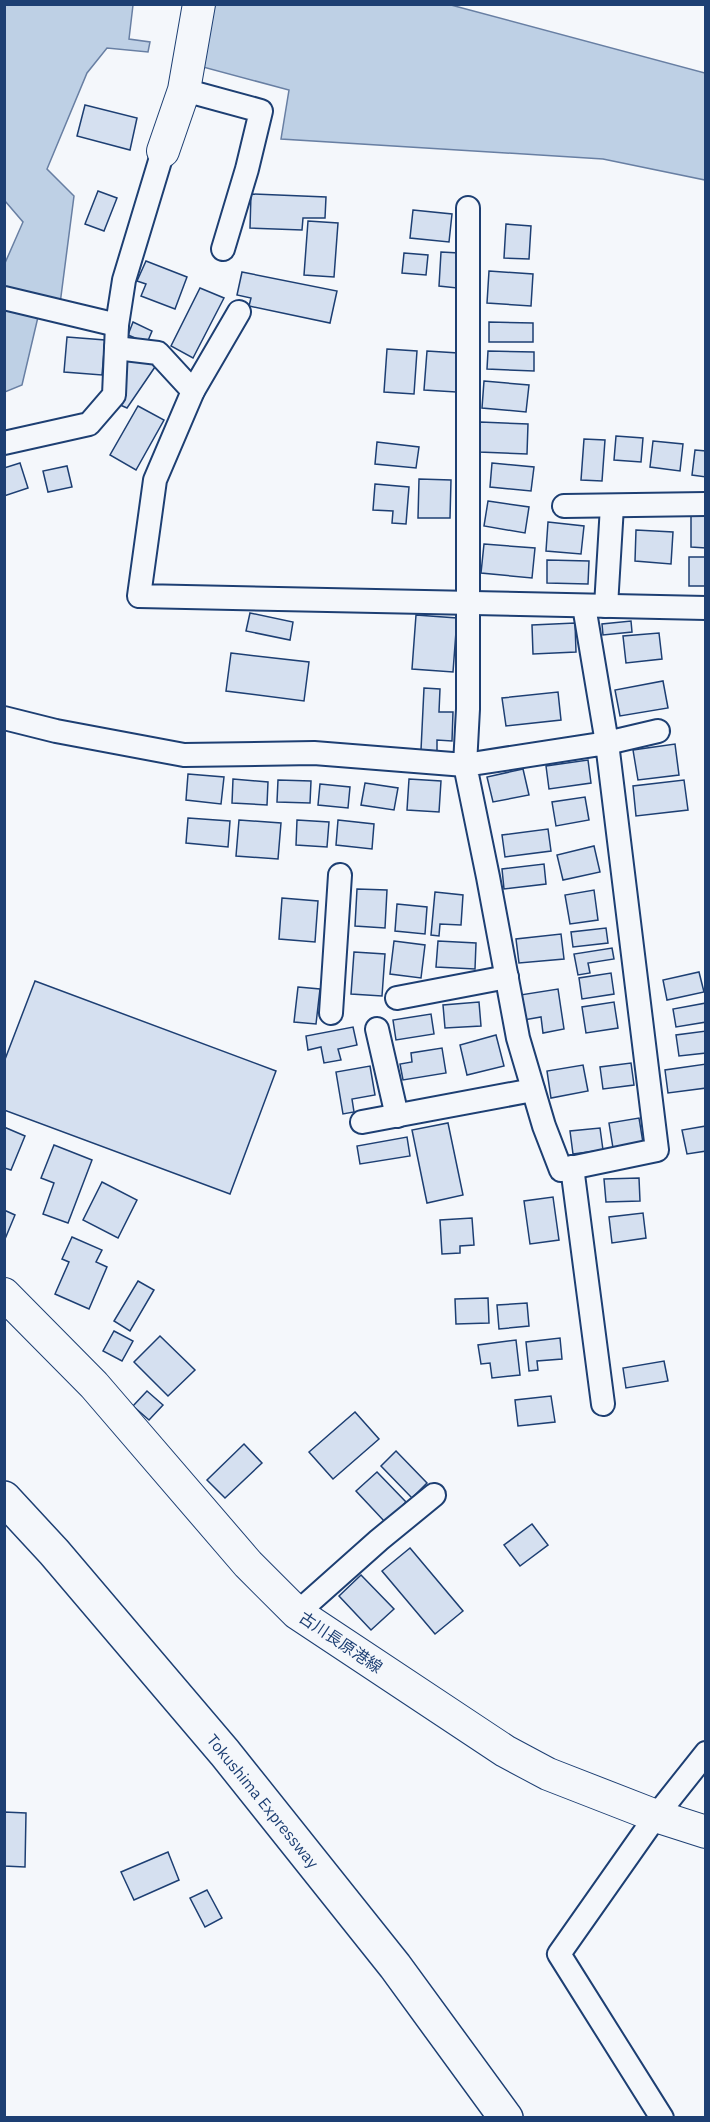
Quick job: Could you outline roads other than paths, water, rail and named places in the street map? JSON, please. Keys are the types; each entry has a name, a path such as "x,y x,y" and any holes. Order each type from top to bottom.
{"highway":[{"name":"Tokushima Expressway","path":"4,1498 54,1552 225,1753 395,1966 506,2118"}],"main road":[{"path":"163,151 184,90 199,4"},
{"name":"古川長原港線","path":"4,1294 94,1385 248,1564 297,1613 506,1751 548,1774 656,1816 705,1832"}],"street":[{"path":"184,90 261,111 247,169 223,249"},
{"path":"4,443 89,424 114,395 117,325 124,280 163,151"},
{"path":"468,208 468,709 465,765 518,1038 544,1126 561,1170 657,1150 607,743 595,606 612,506"},
{"path":"4,298 117,325"},
{"path":"239,312 193,391 155,480 140,596 705,608"},
{"path":"116,348 158,353 193,391"},
{"path":"564,506 705,504"},
{"path":"4,718 56,731 184,755 314,753 465,765 607,743 658,731"},
{"path":"331,1013 340,875"},
{"path":"397,998 507,977"},
{"path":"377,1029 397,1116"},
{"path":"362,1122 533,1090"},
{"path":"572,1167 603,1404"},
{"path":"297,1613 434,1495"},
{"path":"662,2118 559,1954 656,1816 705,1753"}],"water":[{"path":"5,5 133,5 129,39 150,42 148,52 107,48 87,73 47,169 74,196 60,304 42,300 22,385 5,392 5,263 23,222 5,201"},
{"path":"213,5 451,5 705,73 705,180 603,159 281,139 289,90 203,67"}]}
